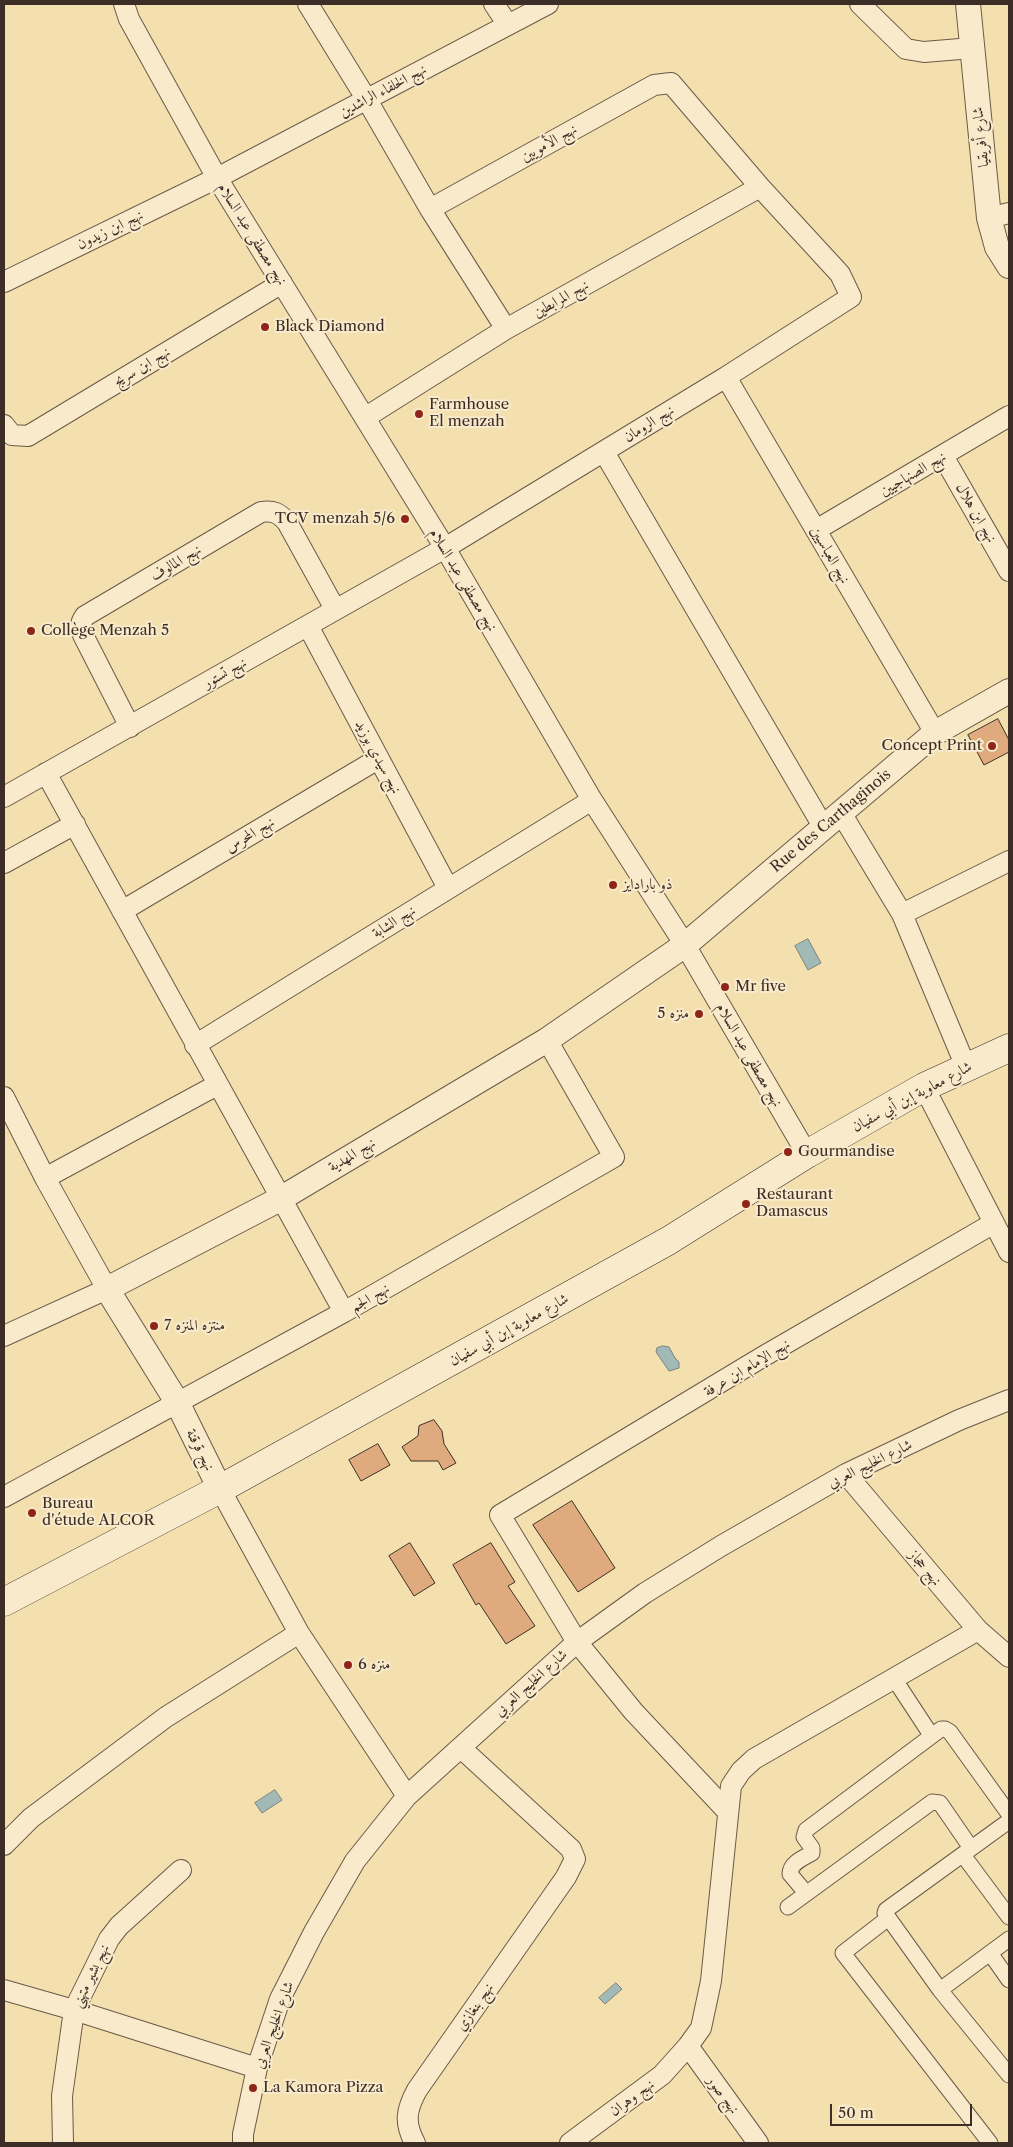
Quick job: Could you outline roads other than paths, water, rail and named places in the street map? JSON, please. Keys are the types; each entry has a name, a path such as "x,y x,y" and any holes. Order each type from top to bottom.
{"main road":[{"name":"شارع معاوية إبن أبي سفيان","path":"4,1602 220,1489 668,1241 807,1154 924,1087 1009,1048"}],"street":[{"name":"نهج مصطفى عبد السلام","path":"124,4 129,19 217,178 366,417 592,800 685,945 807,1154"},
{"path":"308,4 368,100 430,209 506,329"},
{"path":"494,4 508,25"},
{"name":"نهج الخلفاء الراشدين","path":"217,178 548,4"},
{"path":"860,4 906,49 924,52 972,48"},
{"name":"شارع أفريقيا","path":"968,4 972,48 999,215 997,247 1009,266"},
{"name":"نهج الأمويين","path":"430,209 654,85 670,83 760,187"},
{"name":"نهج ابن زيدون","path":"4,282 217,178"},
{"name":"نهج الرومان","path":"445,548 726,377 851,296 840,274 760,187"},
{"name":"نهج المرابطين","path":"366,417 506,329 760,187"},
{"name":"نهج ابن سريج","path":"4,424 12,435 28,436 282,283"},
{"name":"نهج العباسيين","path":"726,377 935,734"},
{"name":"نهج الصنهاجيين","path":"816,530 1009,416"},
{"path":"604,452 833,820 902,914 966,1067"},
{"name":"نهج ابن هلال","path":"943,456 1009,571"},
{"name":"نهج المالوف","path":"130,727 80,628 85,616 262,512 271,510 281,515 287,522 335,609"},
{"name":"نهج تستور","path":"4,797 445,548"},
{"name":"نهج سيدي بوزيد","path":"308,626 448,888"},
{"name":"Rue des Carthaginois","path":"685,945 935,734 1009,691"},
{"name":"نهج المحرس","path":"122,911 378,758"},
{"path":"46,773 344,1312"},
{"name":"نهج الشابة","path":"195,1045 592,800"},
{"path":"4,863 75,824"},
{"path":"902,914 1009,861"},
{"name":"نهج المهدية","path":"4,1336 107,1289 280,1199 547,1040 685,945"},
{"name":"نهج الجم","path":"4,1498 344,1312 614,1157 547,1040"},
{"path":"45,1178 217,1085"},
{"path":"924,1087 1001,1228 1009,1252"},
{"name":"نهج قرقنة","path":"4,1097 45,1178 107,1289 177,1402 220,1489 299,1633 408,1796"},
{"name":"نهج الإمام ابن عرفة","path":"577,1642 500,1515 764,1356 1001,1228"},
{"name":"شارع الخليج العربي","path":"244,2143 243,2134 257,2068 280,1999 314,1932 355,1861 408,1796 577,1642 645,1593 721,1546 846,1474 959,1420 1009,1400"},
{"name":"نهج حجاز","path":"846,1474 978,1630 1009,1657"},
{"name":"نهج وهران","path":"570,2143 662,2075 701,2028 711,1981 727,1811 731,1786 741,1771 754,1759 893,1677 978,1630"},
{"path":"4,1845 31,1818 166,1717 299,1633"},
{"path":"577,1642 633,1711 727,1811"},
{"path":"893,1677 931,1736"},
{"path":"806,1893 790,1874 790,1870 792,1866 812,1853 812,1848 804,1837 806,1830 940,1730 945,1729 950,1732 1009,1814"},
{"name":"نهج بنغازي","path":"415,2143 408,2129 406,2115 417,2090 566,1877 575,1859 571,1849 461,1748"},
{"path":"788,1907 932,1802 940,1803 967,1851 1009,1917"},
{"path":"1009,1820 886,1910 885,1913 887,1919 940,1990 1009,2075"},
{"name":"نهج بشير متهني","path":"62,2143 62,2096 74,2010 109,1939 119,1926 181,1870"},
{"path":"887,1919 843,1953 990,2143"},
{"path":"940,1990 1009,1938"},
{"path":"990,1953 1009,1980"},
{"path":"4,1990 74,2010 257,2068"},
{"name":"نهج صور","path":"688,2046 758,2143"}],"water":[{"path":"808,939 821,963 808,970 795,946"},
{"path":"669,1347 679,1362 679,1368 669,1371 656,1352 657,1348"},
{"path":"275,1790 282,1800 262,1813 255,1803"},
{"path":"616,1983 622,1989 605,2004 599,1998"}],"place":[{"name":"Black Diamond","path":"265,327"},
{"name":"Farmhouse El menzah","path":"419,414"},
{"name":"TCV menzah 5/6","path":"405,519"},
{"name":"Collège Menzah 5","path":"31,631"},
{"name":"Concept Print","path":"992,746"},
{"name":"ذو بارادايز","path":"613,885"},
{"name":"Mr five","path":"725,987"},
{"name":"منزه 5","path":"699,1014"},
{"name":"Gourmandise","path":"788,1152"},
{"name":"Restaurant Damascus","path":"746,1204"},
{"name":"منتزه المنزه 7","path":"154,1326"},
{"name":"Bureau d'étude ALCOR","path":"32,1513"},
{"name":"منزه 6","path":"348,1665"},
{"name":"La Kamora Pizza","path":"253,2088"}]}
